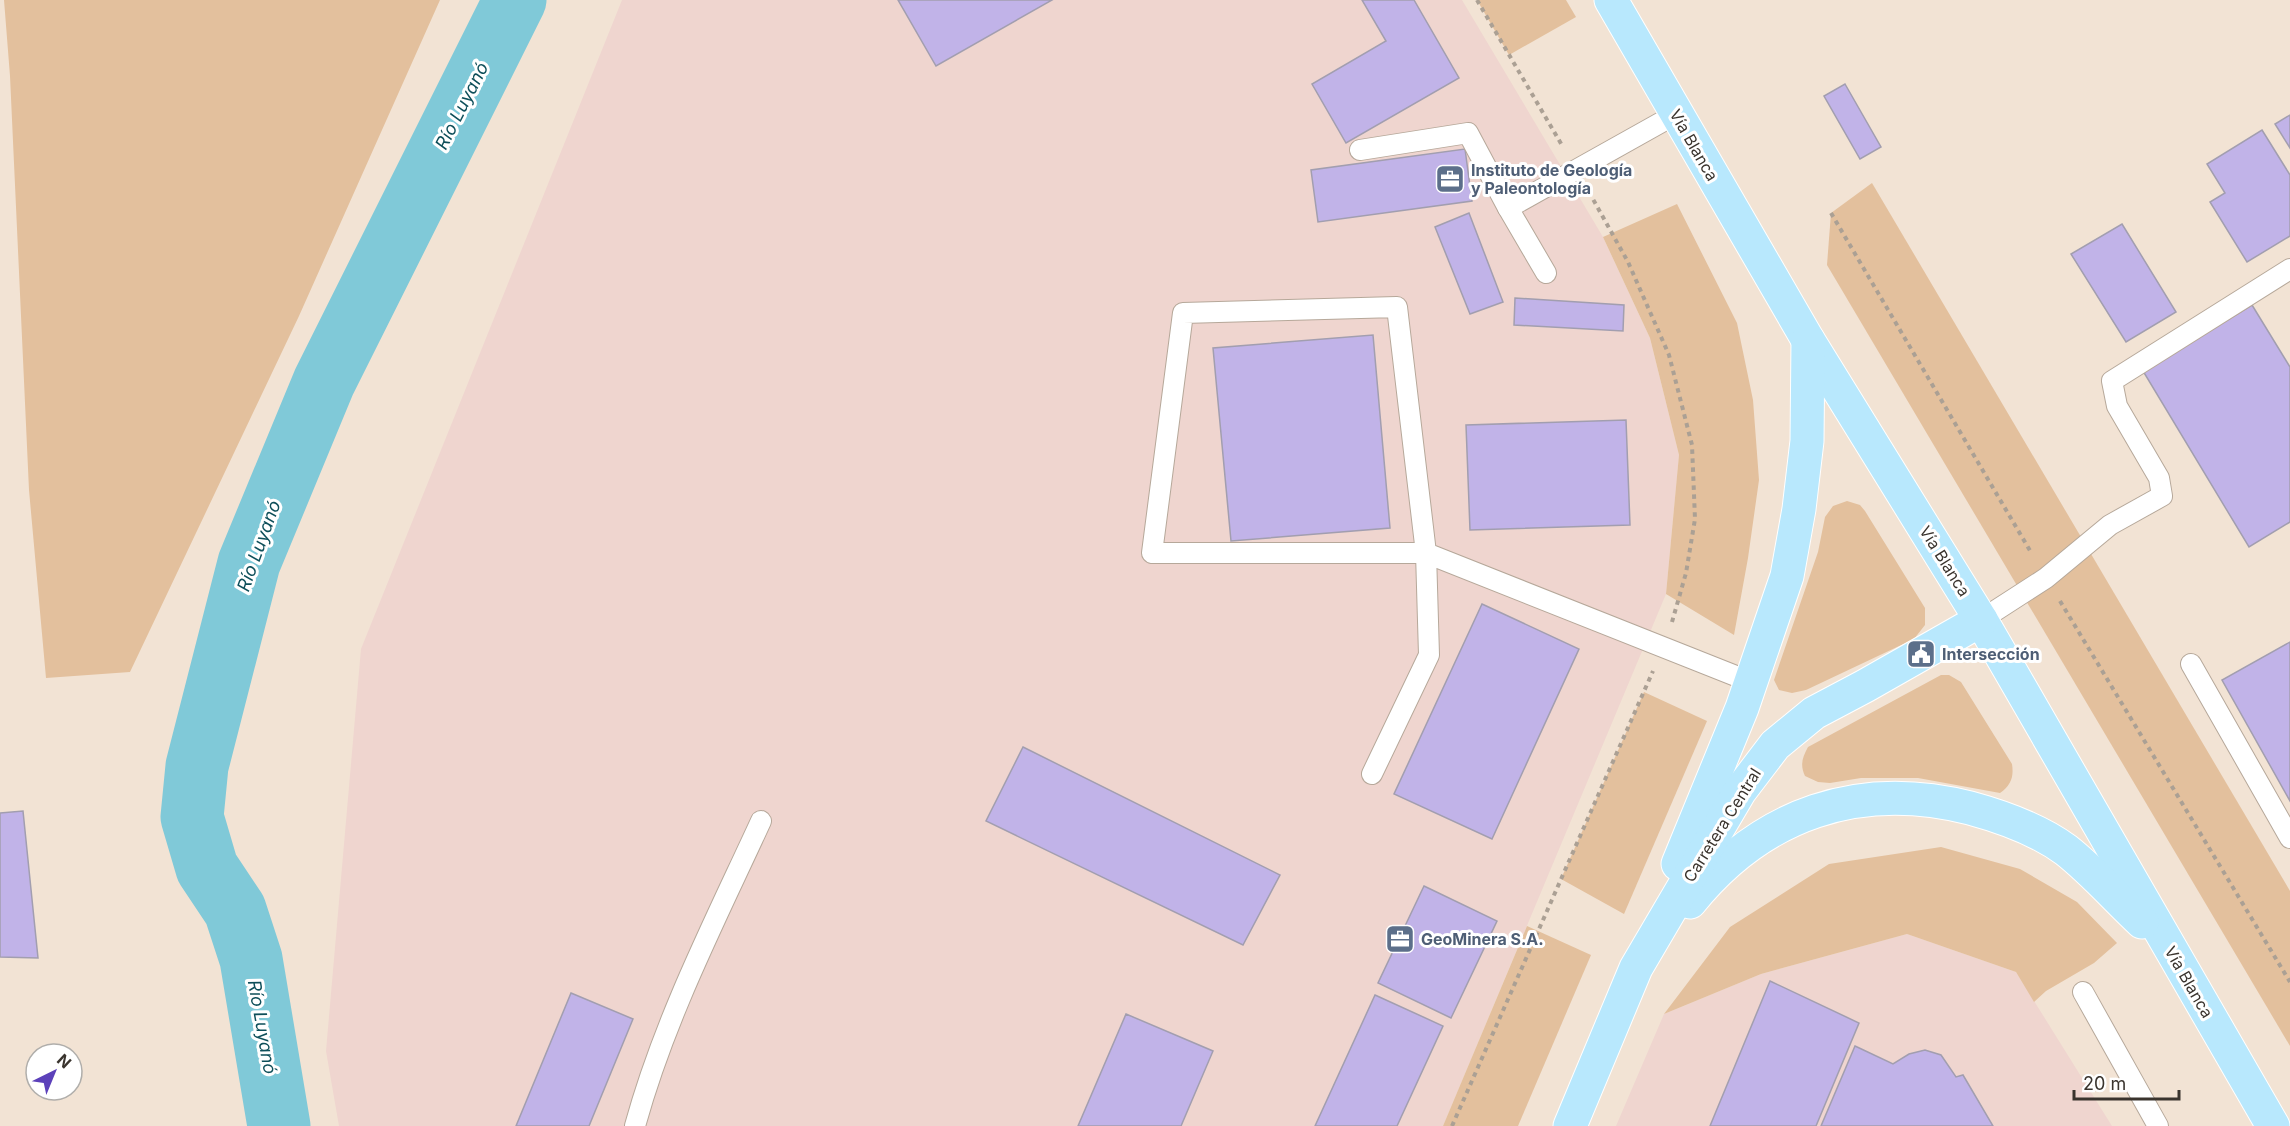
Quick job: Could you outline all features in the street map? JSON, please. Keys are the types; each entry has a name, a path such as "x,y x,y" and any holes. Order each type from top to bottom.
{"main road":[{"name":"Vía Blanca","path":"1611,0 1808,340 1981,620 2273,1126"},
{"path":"1636,968 1751,682 1787,576 1799,509 1807,441 1808,340"},
{"name":"Carretera Central","path":"1570,1126 1636,968 1740,791 1775,745 1814,713 1981,620"},
{"path":"1636,968 1710,876 1747,848 1778,827 1800,816 1864,798 1942,801 1990,813 2020,825 2066,850 2169,948"}],"lane":[{"path":"1508,208 1676,114"},
{"path":"1360,150 1467,133 1546,273"},
{"path":"1981,620 2046,578 2110,525 2162,496 2160,478 2117,406 2112,381 2290,269"},
{"path":"1372,774 1430,655 1426,553 1397,307 1183,313 1152,553 1426,553 1751,682"},
{"path":"2191,664 2290,838"},
{"path":"634,1126 649,1074 705,942 761,821"},
{"path":"2083,992 2158,1126"}],"path":[{"path":"1452,1126 1664,648 1686,573 1695,519 1692,445 1669,356 1628,262 1477,0"}],"shaded area":[{"path":"4,0 440,0 299,316 130,672 46,678 29,490 10,76"},
{"path":"622,0 1462,0 1603,237 1650,338 1679,455 1666,594 1443,1126 339,1126 326,1051 361,649"},
{"path":"1477,0 1566,0 1576,17 1509,55"},
{"path":"1872,183 2290,891 2290,1046 1827,265 1831,213"},
{"path":"1677,204 1737,323 1753,400 1759,480 1734,635 1666,594 1679,455 1650,338 1603,237"},
{"path":"1847,501 1860,505 1865,511 1925,608 1925,625 1914,639 1806,690 1792,693 1779,690 1774,680 1818,552 1825,517 1833,506"},
{"path":"1941,675 1949,675 1961,682 2012,764 2011,780 2000,793 1918,778 1861,778 1830,783 1818,782 1805,776 1802,762 1808,747"},
{"path":"1644,692 1707,721 1624,914 1561,879"},
{"path":"1941,847 2020,869 2077,902 2117,943 2094,963 2046,991 2034,1002 2016,972 1907,934 1761,974 1664,1014 1730,927 1829,864"},
{"path":"1527,926 1591,955 1518,1126 1443,1126"},
{"path":"1907,934 2016,972 2112,1126 1616,1126 1664,1014 1761,974"}],"building":[{"path":"898,0 1052,0 936,66"},
{"path":"1362,0 1414,0 1459,78 1346,143 1312,84 1386,41"},
{"path":"1845,84 1881,147 1860,159 1824,96"},
{"path":"2290,115 2290,148 2275,124"},
{"path":"2262,130 2290,175 2290,236 2247,262 2210,202 2225,193 2207,164"},
{"path":"1465,149 1472,201 1318,222 1311,170"},
{"path":"1469,213 1503,302 1470,314 1435,227"},
{"path":"2122,224 2176,312 2126,342 2071,254"},
{"path":"1515,298 1624,305 1623,331 1514,325"},
{"path":"2252,305 2290,367 2290,522 2249,547 2143,371"},
{"path":"1373,335 1390,528 1231,541 1213,348"},
{"path":"1626,420 1630,525 1470,530 1466,425"},
{"path":"1482,604 1579,649 1492,839 1394,794"},
{"path":"2290,642 2290,801 2222,680"},
{"path":"1023,747 1280,875 1243,945 986,821"},
{"path":"23,811 38,958 0,957 0,813"},
{"path":"1424,886 1497,921 1451,1018 1378,983"},
{"path":"1770,981 1859,1023 1816,1126 1710,1126"},
{"path":"571,993 633,1019 589,1126 516,1126"},
{"path":"1375,995 1443,1026 1397,1126 1315,1126"},
{"path":"1126,1014 1213,1051 1181,1126 1078,1126"},
{"path":"1855,1046 1893,1064 1909,1054 1925,1050 1941,1055 1956,1077 1963,1075 1993,1126 1821,1126"}],"waterway":[{"name":"Río Luyanó","path":"279,1126 251,959 235,910 207,868 192,817 197,766 249,563 324,382 515,0"}],"place":[{"name":"Instituto de Geología y Paleontología","path":"1450,179"},
{"name":"Intersección","path":"1921,654"},
{"name":"GeoMinera S.A.","path":"1400,939"}]}
